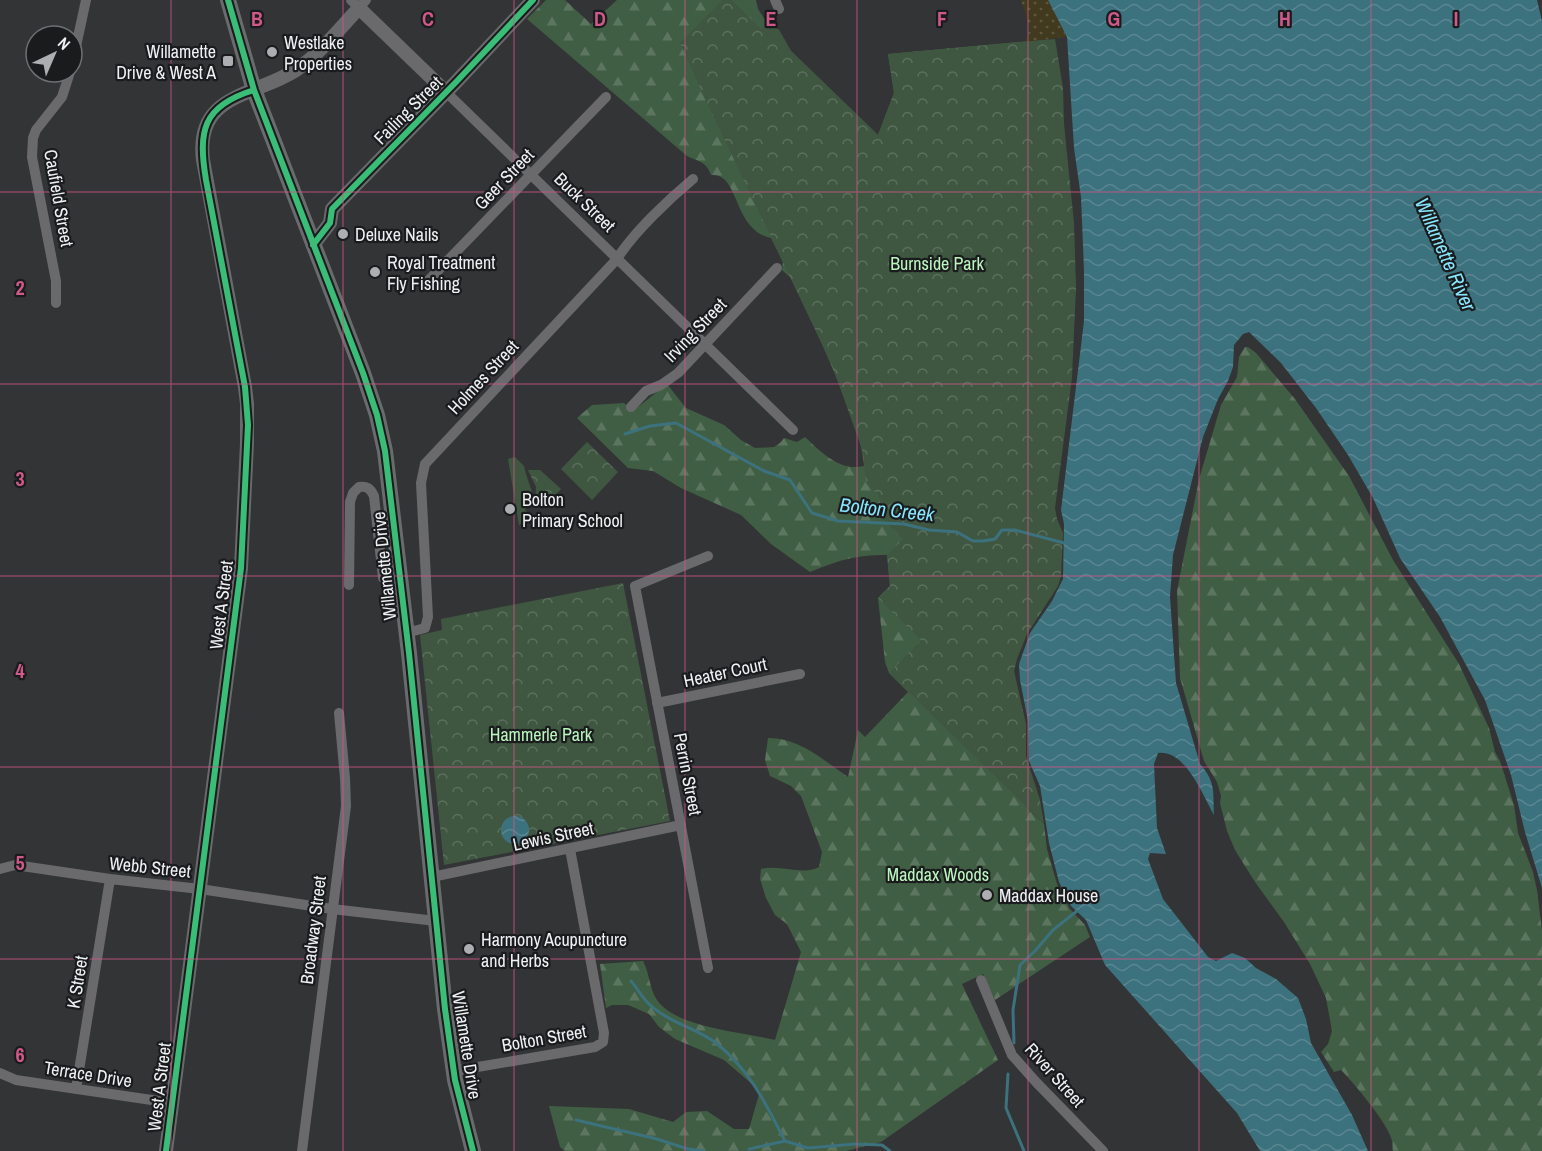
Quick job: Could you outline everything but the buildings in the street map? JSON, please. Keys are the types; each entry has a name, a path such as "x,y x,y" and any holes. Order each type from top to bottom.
{"main road":[{"name":"Willamette Drive","path":"228,0 246,68 363,373 377,415 385,451 454,1071 473,1151"}],"street":[{"path":"81,24 86,0"},
{"name":"Failing Street","path":"313,245 330,223 332,209 533,0"},
{"name":"West A Street","path":"166,1151 241,568 248,425 245,387 206,180 202,146 205,128 220,106 232,97 254,90 296,70 359,3"},
{"name":"Buck Street","path":"359,3 531,176 793,430"},
{"name":"Caufield Street","path":"56,303 56,281 32,157 32,146 36,130 62,97 66,84"},
{"name":"Geer Street","path":"425,284 606,97"},
{"name":"Holmes Street","path":"406,633 425,628 429,617 421,483 425,464 617,260 627,245 693,179"},
{"name":"Irving Street","path":"631,407 646,391 661,385 678,373 777,268"},
{"path":"349,585 350,502 359,486 366,486 374,496 383,578 390,583 400,582"},
{"name":"Perrin Street","path":"708,556 635,586 708,968"},
{"name":"Heater Court","path":"657,703 800,674"},
{"name":"Broadway Street","path":"302,1151 346,806 339,713"},
{"name":"Lewis Street","path":"432,877 681,825"},
{"name":"Bolton Street","path":"454,1071 595,1047 603,1042 604,1033 570,849"},
{"name":"Webb Street","path":"2,868 15,865 110,879 200,888 332,909 436,921"},
{"name":"K Street","path":"76,1089 110,879"},
{"name":"River Street","path":"981,980 1012,1055 1036,1083 1103,1151"},
{"name":"Terrace Drive","path":"0,1073 16,1080 172,1103"}],"green space":[{"name":"Maddax Woods","path":"546,0 565,0 591,24 617,0 756,0 758,9 767,23 779,30 791,51 878,135 894,93 888,54 1041,40 999,645 1027,808 1044,824 1047,849 1057,884 1070,909 1085,925 1090,937 995,1000 983,974 962,984 998,1060 881,1142 846,1151 565,1151 560,1147 549,1106 629,1109 673,1122 686,1112 707,1111 734,1129 749,1129 760,1091 724,1060 675,1039 659,1027 649,1014 628,1005 612,1005 606,1008 600,964 643,961 657,1000 679,1017 695,1023 775,1040 801,952 787,924 775,915 766,898 760,879 761,869 812,869 819,867 822,852 801,796 791,786 770,776 765,760 768,738 780,739 801,746 848,777 858,730 865,737 908,692 889,673 885,662 878,598 890,586 887,555 848,559 810,572 771,544 741,515 681,488 653,471 628,468 577,418 592,405 624,403 633,411 667,384 686,408 724,425 741,440 755,448 774,447 784,438 797,442 805,437 824,454 839,463 855,467 864,466 857,432 839,383 791,278 782,270 783,262 771,238 758,233 749,224 727,182 720,176 711,175 704,164 687,156 527,19"},
{"name":"Burnside Park","path":"722,0 732,0 761,29 767,23 779,30 791,51 878,135 894,93 888,54 1055,39 1063,88 1064,124 1074,223 1076,288 1072,377 1055,508 1063,533 1061,576 1058,586 1027,634 1014,671 1026,724 1026,756 1040,800 1044,824 889,673 921,640 878,598 890,586 887,555 903,539 883,519 878,492 876,493 866,483 863,452 832,365 680,43"},
{"path":"1245,347 1256,353 1295,399 1349,476 1393,560 1459,664 1489,728 1514,805 1518,833 1533,872 1537,890 1542,931 1542,1151 1393,1151 1390,1134 1378,1115 1341,1070 1334,1072 1321,1052 1328,1044 1332,1031 1326,998 1310,964 1235,850 1227,831 1217,782 1204,761 1180,678 1177,591 1199,479 1221,405 1237,377 1239,357"},
{"path":"587,442 618,472 592,500 561,469"},
{"path":"515,457 524,466 533,495 525,510 532,515 519,525 508,459"},
{"path":"528,470 540,470 561,489 549,502 535,504 536,487"},
{"name":"Hammerle Park","path":"623,583 670,821 444,865 420,635 442,630 441,619"}],"sand":[{"path":"1021,0 1048,0 1067,37 1026,42 1030,29"}],"water":[{"name":"Willamette River","path":"1048,0 1537,0 1542,21 1542,888 1511,775 1485,700 1440,617 1400,558 1373,498 1348,455 1316,408 1281,363 1249,332 1243,334 1234,345 1233,367 1203,437 1173,555 1170,597 1176,683 1200,764 1211,782 1214,815 1185,766 1177,758 1158,753 1154,764 1157,828 1166,854 1150,853 1148,859 1163,899 1208,957 1216,961 1232,953 1245,958 1256,968 1276,979 1298,998 1306,1019 1311,1043 1352,1115 1368,1151 1260,1151 1237,1113 1105,965 1086,920 1071,906 1059,882 1049,843 1040,786 1029,761 1028,721 1019,664 1030,633 1052,601 1063,579 1064,524 1061,510 1084,321 1081,197 1074,148 1067,37"},
{"path":"515,816 525,820 529,830 525,840 515,844 505,840 501,830 505,820"}],"waterway":[{"name":"Bolton Creek","path":"625,434 650,426 676,423 764,471 790,480 812,513 838,521 904,524 929,530 957,532 973,541 995,539 1002,530 1015,530 1064,543"},
{"path":"1014,1043 1013,1010 1020,965 1053,930 1077,911"},
{"path":"631,981 656,1010 708,1038 728,1053 756,1088 785,1141"},
{"path":"1008,1074 1006,1108 1024,1151"},
{"path":"576,1120 657,1139 688,1149 704,1151"},
{"path":"749,1149 785,1141 808,1148 855,1144 882,1145 890,1151"}],"cycle path":[{"path":"228,0 254,90 363,373 377,415 385,451 409,653 445,1009 455,1080 473,1151"},
{"path":"313,245 330,223 332,209 533,0"},
{"path":"166,1151 241,568 248,425 245,387 206,180 204,134 214,113 223,104 254,90"}],"place":[{"name":"Westlake Properties","path":"272,52"},
{"name":"Willamette Drive & West A","path":"228,61"},
{"name":"Deluxe Nails","path":"343,234"},
{"name":"Royal Treatment Fly Fishing","path":"375,272"},
{"name":"Bolton Primary School","path":"510,509"},
{"name":"Maddax House","path":"987,895"},
{"name":"Harmony Acupuncture and Herbs","path":"469,949"}]}
